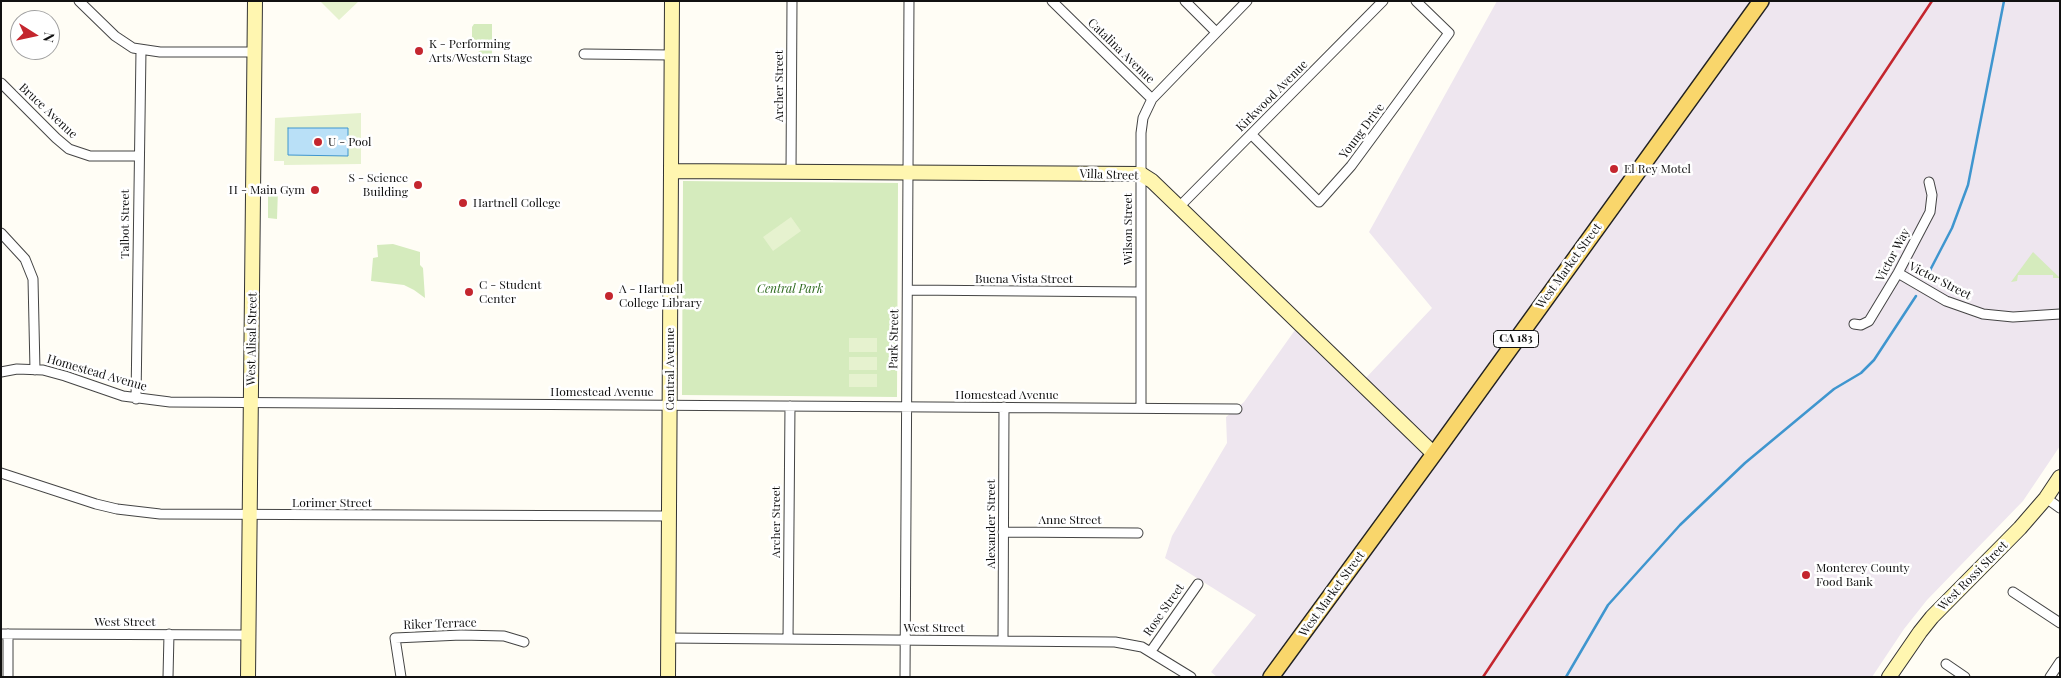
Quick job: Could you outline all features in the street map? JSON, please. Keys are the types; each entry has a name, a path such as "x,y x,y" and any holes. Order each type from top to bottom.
{"main road":[{"name":"West Market Street","path":"1271,677 1761,1"}],"street":[{"path":"79,1 115,36 128,45 141,50 160,52 254,52"},
{"name":"West Alisal Street","path":"248,677 255,1"},
{"name":"Central Avenue","path":"668,677 672,1"},
{"name":"Archer Street","path":"791,172 792,1"},
{"name":"Park Street","path":"905,677 909,1"},
{"name":"Catalina Avenue","path":"1052,1 1152,98"},
{"path":"1184,1 1216,32"},
{"name":"Wilson Street","path":"1141,408 1141,174 1142,125 1145,111 1152,98 1247,1"},
{"name":"Kirkwood Avenue","path":"1180,207 1383,1"},
{"name":"Young Drive","path":"1252,135 1319,202 1351,166 1449,33 1416,1"},
{"name":"Talbot Street","path":"136,399 141,50"},
{"path":"584,54 671,55"},
{"name":"Bruce Avenue","path":"1,84 69,149 90,156 138,156"},
{"name":"Villa Street","path":"672,171 1141,174 1152,181 1180,207 1434,454"},
{"name":"Victor Way","path":"1854,324 1861,325 1869,321 1898,274 1930,212 1932,195 1929,182"},
{"path":"1,233 25,260 33,279 35,370"},
{"name":"Victor Street","path":"1898,274 1946,301 1984,314 2013,317 2060,314"},
{"name":"Buena Vista Street","path":"908,290 1141,292"},
{"name":"Homestead Avenue","path":"1,372 35,370 58,374 136,399 170,402 1236,409"},
{"name":"Archer Street","path":"788,639 790,406"},
{"name":"Alexander Street","path":"1003,641 1004,407"},
{"name":"Lorimer Street","path":"1,473 77,499 117,509 160,514 669,516"},
{"name":"West Rossi Street","path":"1889,677 1920,632 1945,602 2007,542 2046,498 2060,478"},
{"path":"2046,498 2060,508"},
{"name":"Anne Street","path":"1003,532 1138,533"},
{"name":"Rose Street","path":"1150,651 1198,584"},
{"path":"2013,592 2060,623"},
{"path":"5,634 8,677"},
{"name":"West Street","path":"5,634 249,636"},
{"path":"168,634 168,677"},
{"name":"Riker Terrace","path":"401,677 395,638 461,635 504,636 524,642"},
{"name":"West Street","path":"668,638 1115,642 1150,651 1191,677"},
{"path":"2050,677 2060,662"},
{"path":"1946,664 1966,677"}],"shaded area":[{"path":"1497,1 2060,1 2060,446 2023,501 1927,600 1904,629 1872,677 1217,677 1211,672 1256,615 1165,558 1172,536 1227,443 1226,417 1244,402 1295,330 1363,381 1432,308 1369,232"}],"green space":[{"path":"320,1 359,1 339,20"},
{"path":"474,24 492,24 492,56 481,60 475,59 475,55 484,47 472,45 472,27"},
{"path":"361,113 361,164 284,165 284,161 274,161 275,118"},
{"name":"Central Park","path":"683,181 898,183 897,397 682,395"},
{"path":"268,188 278,189 277,219 268,218"},
{"path":"791,217 801,231 773,251 763,237"},
{"path":"393,244 420,252 425,298 404,285 371,281 373,258 378,257 377,245"},
{"path":"2033,252 2060,278 2053,278 2053,275 2018,275 2017,281 2011,282"},
{"path":"849,338 877,338 877,352 849,352"},
{"path":"849,357 877,357 877,370 849,370"},
{"path":"849,374 877,374 877,387 849,387"}],"water":[{"name":"U - Pool","path":"288,128 348,128 348,156 288,155"}],"waterway":[{"path":"1926,278 1952,228 1968,185 2004,1"},
{"path":"1566,677 1608,605 1680,525 1745,463 1834,389 1861,373 1874,360 1916,296"}],"railway":[{"path":"1483,677 1932,1"}],"place":[{"name":"K - Performing Arts/Western Stage","path":"419,51"},
{"name":"U - Pool","path":"318,142"},
{"name":"El Rey Motel","path":"1614,169"},
{"name":"S - Science Building","path":"418,185"},
{"name":"H - Main Gym","path":"315,190"},
{"name":"Hartnell College","path":"463,203"},
{"name":"C - Student Center","path":"469,292"},
{"name":"A - Hartnell College Library","path":"609,296"},
{"name":"Monterey County Food Bank","path":"1806,575"}]}
